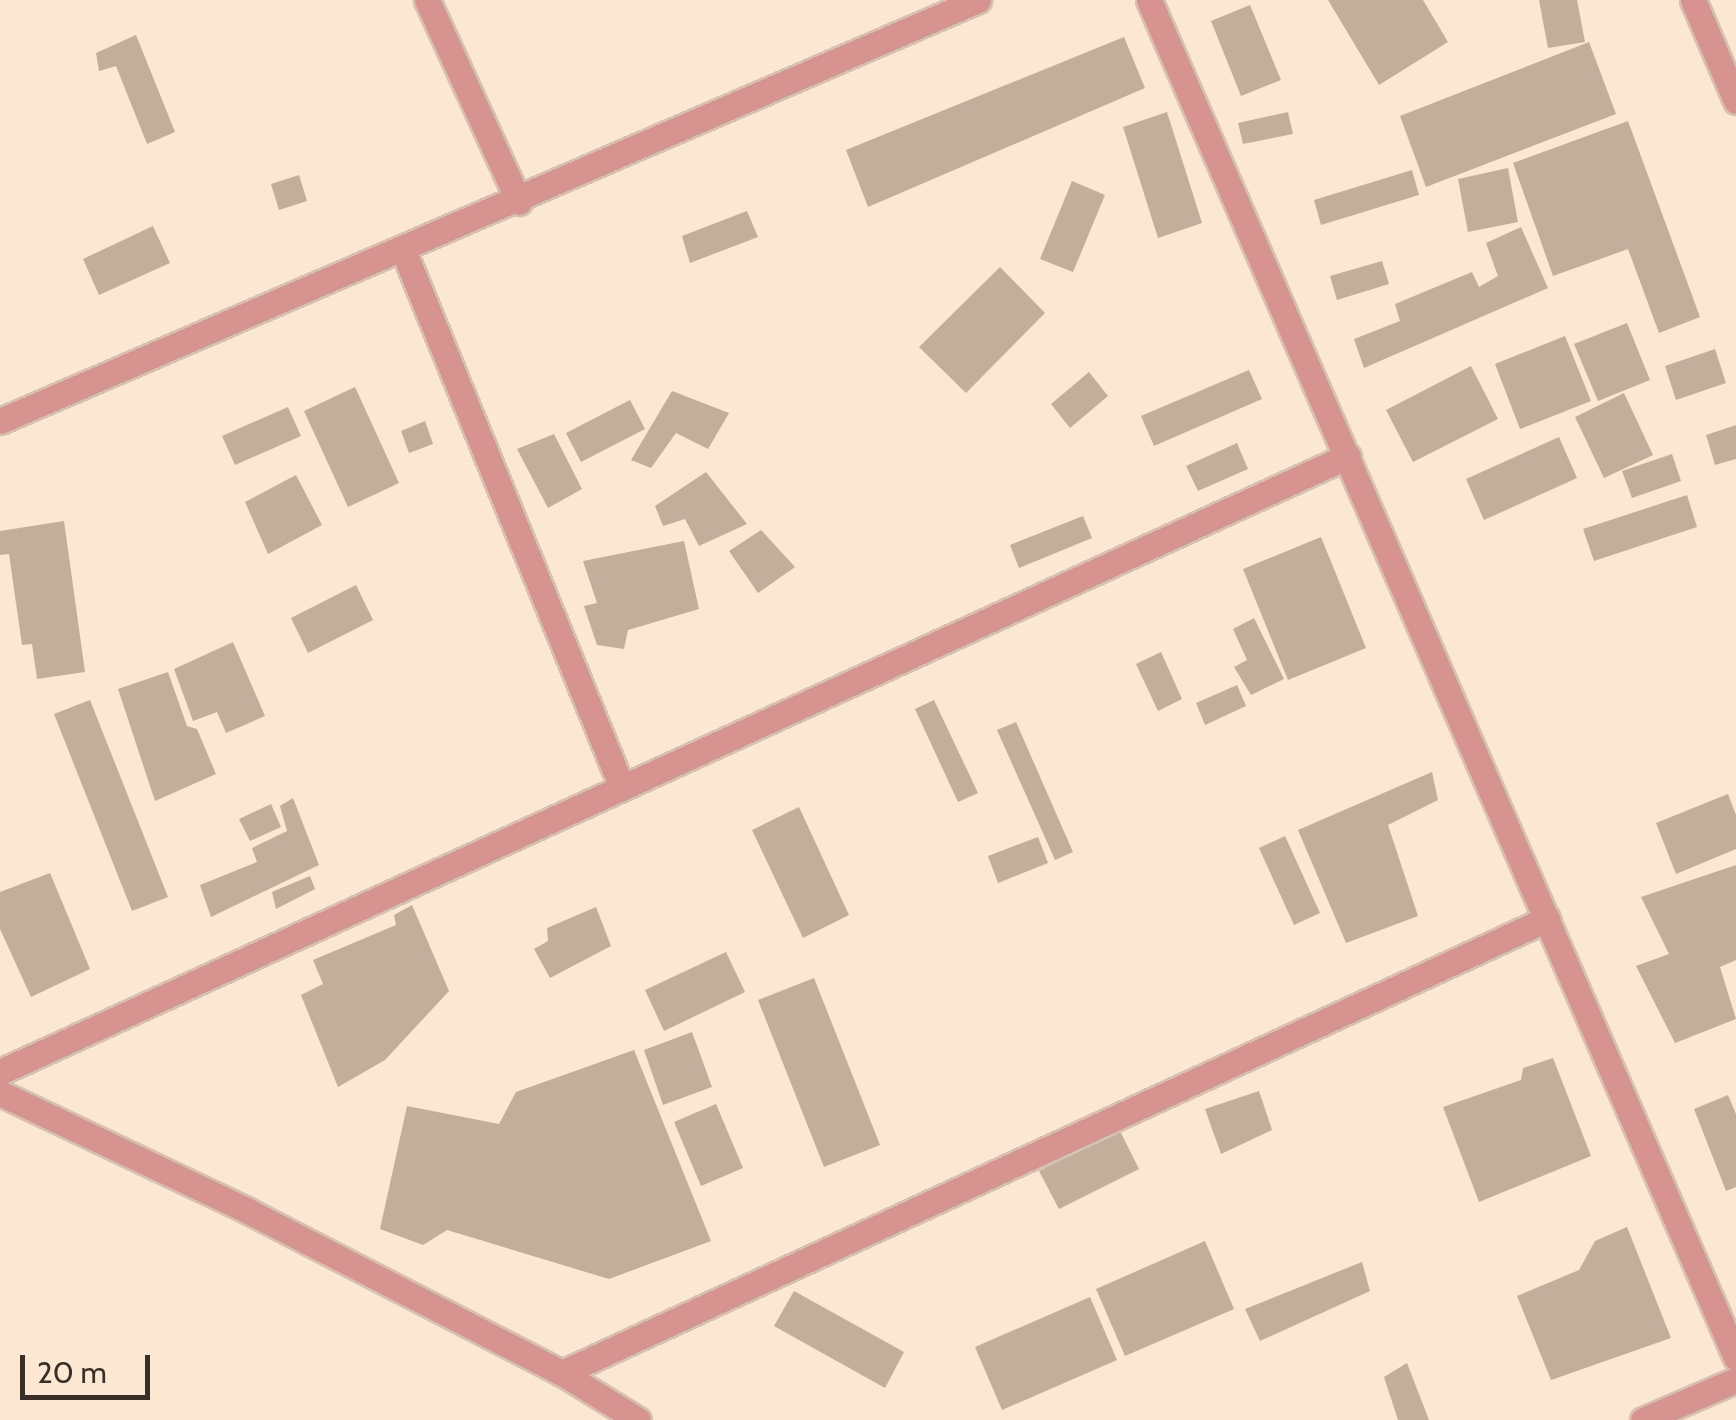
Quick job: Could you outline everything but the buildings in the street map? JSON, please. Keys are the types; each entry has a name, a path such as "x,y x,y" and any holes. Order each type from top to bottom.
{"street":[{"path":"428,0 518,202"},
{"path":"0,421 404,252 978,0"},
{"path":"1148,0 1736,1358"},
{"path":"1693,0 1736,101"},
{"path":"404,252 621,785"},
{"path":"0,1072 1348,456"},
{"path":"562,1373 1547,919"},
{"path":"0,1093 158,1165 562,1373 638,1420"},
{"path":"1644,1420 1736,1380"}]}
